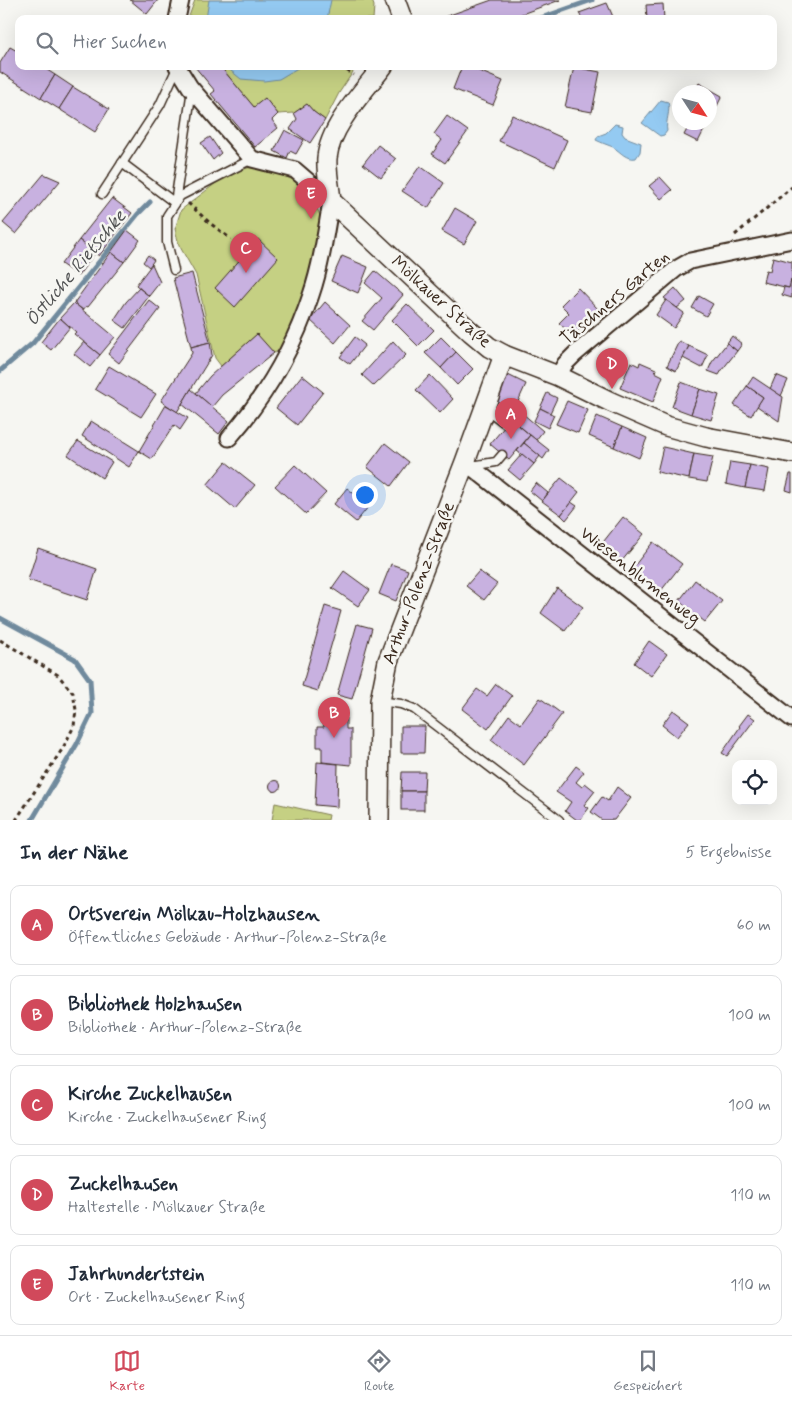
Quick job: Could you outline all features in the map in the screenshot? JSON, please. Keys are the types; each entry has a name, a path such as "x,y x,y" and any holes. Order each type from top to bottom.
{"street":[{"path":"177,15 181,0"},
{"path":"395,0 401,15"},
{"path":"179,70 192,89 252,159 295,170 332,201"},
{"path":"229,438 250,414 272,381 292,342 311,295 332,201 328,171 330,144 344,117 380,70"},
{"name":"Mölkauer Straße","path":"332,201 489,347 504,355 558,376 666,426 706,437 792,453"},
{"name":"Täschners Garten","path":"558,376 565,364 575,354 676,269 690,261 792,240"},
{"name":"Arthur-Polenz-Straße","path":"378,820 380,701 388,661 398,631 468,464 504,355"},
{"name":"Wiesenblumenweg","path":"468,464 792,719"}],"lane":[{"path":"102,194 160,105 176,70"},
{"path":"175,204 192,89"},
{"path":"174,270 167,242 167,216 180,196 252,159"},
{"path":"122,162 175,204"},
{"path":"485,408 506,424"},
{"path":"468,464 496,462 502,454"},
{"path":"380,701 401,704 414,709 559,820"}],"path":[{"path":"719,254 723,245 792,187"},
{"path":"180,196 231,239"},
{"path":"0,640 58,676 73,693 76,710 74,726 63,748 16,820"}],"green space":[{"path":"195,0 372,0 374,6 373,15 189,15"},
{"path":"223,70 354,70 339,93 325,120 307,104 294,113 278,114 265,98 254,107"},
{"path":"254,166 269,168 295,181 312,194 323,224 310,275 284,348 274,353 256,335 221,366 215,358 196,275 179,245 175,229 181,210 216,183 235,172"},
{"path":"275,803 329,815 328,820 272,820"}],"water":[{"path":"209,0 331,0 328,15 207,15"},
{"path":"230,70 294,70 279,79 264,81 241,79"},
{"path":"661,100 668,102 669,109 667,131 664,135 660,136 642,123"},
{"path":"615,124 623,126 622,133 625,137 641,143 640,152 636,158 626,157 613,147 596,140 598,136 606,133"}],"building":[{"path":"130,0 158,0 147,14"},
{"path":"492,0 560,0 519,15 450,15"},
{"path":"607,3 612,15 580,15 579,13"},
{"path":"663,4 664,15 647,15 646,5"},
{"path":"10,47 15,50 15,70 47,70 55,75 41,98 0,72 0,63"},
{"path":"198,70 223,70 254,107 265,98 278,114 272,120 278,128 255,147 211,94 215,91"},
{"path":"460,70 477,70 503,81 493,105 453,89"},
{"path":"573,70 600,72 592,112 565,107"},
{"path":"55,75 73,87 59,109 41,98"},
{"path":"73,87 109,109 95,132 59,109"},
{"path":"717,93 722,96 717,106"},
{"path":"307,104 325,120 310,143 290,129 297,119 294,113"},
{"path":"512,115 567,140 555,167 499,141"},
{"path":"447,116 468,131 445,163 432,154 442,140 434,134"},
{"path":"285,130 304,140 296,154 290,151 287,158 274,151"},
{"path":"687,130 704,130 698,142 684,135"},
{"path":"210,137 221,153 213,160 201,143"},
{"path":"378,145 396,159 381,178 363,164"},
{"path":"420,166 444,183 428,208 402,191"},
{"path":"44,174 60,181 16,234 3,223"},
{"path":"660,177 672,190 661,199 649,186"},
{"path":"112,198 132,213 99,256 79,240"},
{"path":"455,208 477,221 464,244 442,231"},
{"path":"127,230 140,240 124,262 111,252"},
{"path":"258,239 278,258 235,307 215,288"},
{"path":"79,240 95,253 78,276 61,264"},
{"path":"111,252 124,262 88,307 86,306 83,310 74,303"},
{"path":"148,255 154,260 149,267 143,262"},
{"path":"342,256 368,267 358,293 331,281"},
{"path":"773,257 792,262 792,280 789,288 763,282 766,270 770,271"},
{"path":"152,264 160,282 149,296 136,285"},
{"path":"375,271 403,295 373,330 362,321 382,298 365,283"},
{"path":"192,273 210,342 191,347 173,278"},
{"path":"791,280 792,298 782,295 784,287 789,288"},
{"path":"139,288 149,296 125,328 114,320 126,302"},
{"path":"578,288 598,309 582,323 584,325 573,336 559,323 569,313 561,305"},
{"path":"675,288 686,301 677,308 664,298"},
{"path":"699,296 713,304 706,316 692,308"},
{"path":"149,300 160,309 119,363 108,354"},
{"path":"666,300 684,313 674,328 656,315"},
{"path":"325,302 350,325 335,343 310,320"},
{"path":"74,303 115,337 100,355 74,334 76,332 60,318"},
{"path":"407,304 434,330 418,346 392,320"},
{"path":"60,318 70,327 51,350 41,342"},
{"path":"257,334 274,353 222,395 212,407 196,393 210,376"},
{"path":"732,336 742,344 737,351 727,343"},
{"path":"355,337 365,345 350,364 340,357"},
{"path":"441,337 456,352 441,368 425,353"},
{"path":"393,341 406,355 374,386 362,375"},
{"path":"679,341 689,346 676,371 667,366"},
{"path":"84,342 100,355 90,367 74,354"},
{"path":"210,342 212,355 177,412 161,401 192,353 191,347"},
{"path":"727,343 737,351 719,375 708,371 712,362"},
{"path":"689,346 708,355 702,368 683,358"},
{"path":"456,352 473,369 457,385 441,368"},
{"path":"631,362 639,366 640,362 656,369 655,372 663,376 653,402 620,388"},
{"path":"109,366 156,394 141,417 95,389"},
{"path":"302,375 323,392 297,425 276,408"},
{"path":"430,375 453,399 440,413 416,390"},
{"path":"508,375 526,384 511,417 494,405"},
{"path":"776,375 788,380 781,396 770,389"},
{"path":"753,377 783,397 779,421 757,406 763,397 747,386"},
{"path":"681,382 700,389 691,414 672,407"},
{"path":"747,386 763,397 751,416 734,405"},
{"path":"191,389 229,421 219,434 182,404"},
{"path":"700,389 719,395 711,420 691,414"},
{"path":"547,393 557,398 550,413 540,408"},
{"path":"567,401 588,410 578,433 556,424"},
{"path":"166,405 188,418 180,430 174,425 152,459 139,451"},
{"path":"540,408 554,415 548,428 534,421"},
{"path":"522,413 543,431 536,440 515,422"},
{"path":"597,416 622,427 614,447 589,436"},
{"path":"511,419 530,435 509,460 490,444"},
{"path":"91,421 139,451 129,467 82,436"},
{"path":"622,427 647,438 639,458 614,447"},
{"path":"530,435 549,450 543,459 524,443"},
{"path":"78,441 112,462 102,478 68,455"},
{"path":"385,443 409,462 391,486 367,467"},
{"path":"524,443 540,456 534,464 517,451"},
{"path":"663,447 694,454 689,479 657,472"},
{"path":"522,454 534,464 520,480 508,470"},
{"path":"694,454 713,457 707,482 689,479"},
{"path":"226,462 255,485 235,509 207,485"},
{"path":"730,462 750,465 745,488 726,484"},
{"path":"295,465 326,493 306,514 275,486"},
{"path":"750,465 769,469 765,491 745,488"},
{"path":"790,474 792,474 792,492 786,490"},
{"path":"561,478 579,492 561,515 542,501"},
{"path":"536,483 548,493 542,501 530,491"},
{"path":"347,488 369,506 356,522 334,504"},
{"path":"571,502 577,506 566,520 561,515"},
{"path":"623,517 644,534 621,562 600,546"},
{"path":"653,542 682,564 660,592 631,570"},
{"path":"38,548 97,569 87,600 28,580"},
{"path":"391,564 408,570 396,601 379,594"},
{"path":"344,571 370,590 358,606 332,588"},
{"path":"479,571 497,584 484,600 466,586"},
{"path":"695,580 722,601 705,622 695,614 693,616 685,610 686,607 679,601"},
{"path":"557,588 583,607 565,631 541,613"},
{"path":"325,606 341,611 318,691 302,686"},
{"path":"357,624 372,628 352,699 337,695"},
{"path":"649,641 667,654 651,676 634,663"},
{"path":"496,684 512,696 488,729 462,709 477,689 487,696"},
{"path":"540,698 562,714 524,765 491,740 509,715 521,724"},
{"path":"673,710 689,722 677,737 662,725"},
{"path":"748,714 755,719 727,756 722,753"},
{"path":"323,718 346,718 346,729 351,729 351,765 322,762 322,747 317,747 317,727 324,727"},
{"path":"401,726 425,726 424,753 401,753"},
{"path":"317,762 338,764 337,807 315,805"},
{"path":"576,766 584,772 576,782 582,787 585,783 595,791 584,805 589,808 580,820 577,820 565,811 571,802 556,792"},
{"path":"402,772 425,772 424,791 401,791"},
{"path":"275,780 281,786 275,792 269,786"},
{"path":"617,787 631,798 614,820 602,820 591,812 602,797 608,801"},
{"path":"401,791 424,791 424,810 401,810"}],"waterway":[{"name":"Östliche Rietschke","path":"549,15 592,0"},
{"name":"Östliche Rietschke","path":"0,371 33,343 138,214 150,202"},
{"path":"0,618 75,659 90,680 92,713 77,744 32,820"}],"place":[{"name":"Jahrhundertstein","path":"311,219"},
{"name":"Kirche Zuckelhausen","path":"246,273"},
{"name":"Zuckelhausen","path":"612,389"},
{"name":"Ortsverein Mölkau-Holzhausen","path":"511,439"},
{"name":"Bibliothek Holzhausen","path":"334,738"}]}
